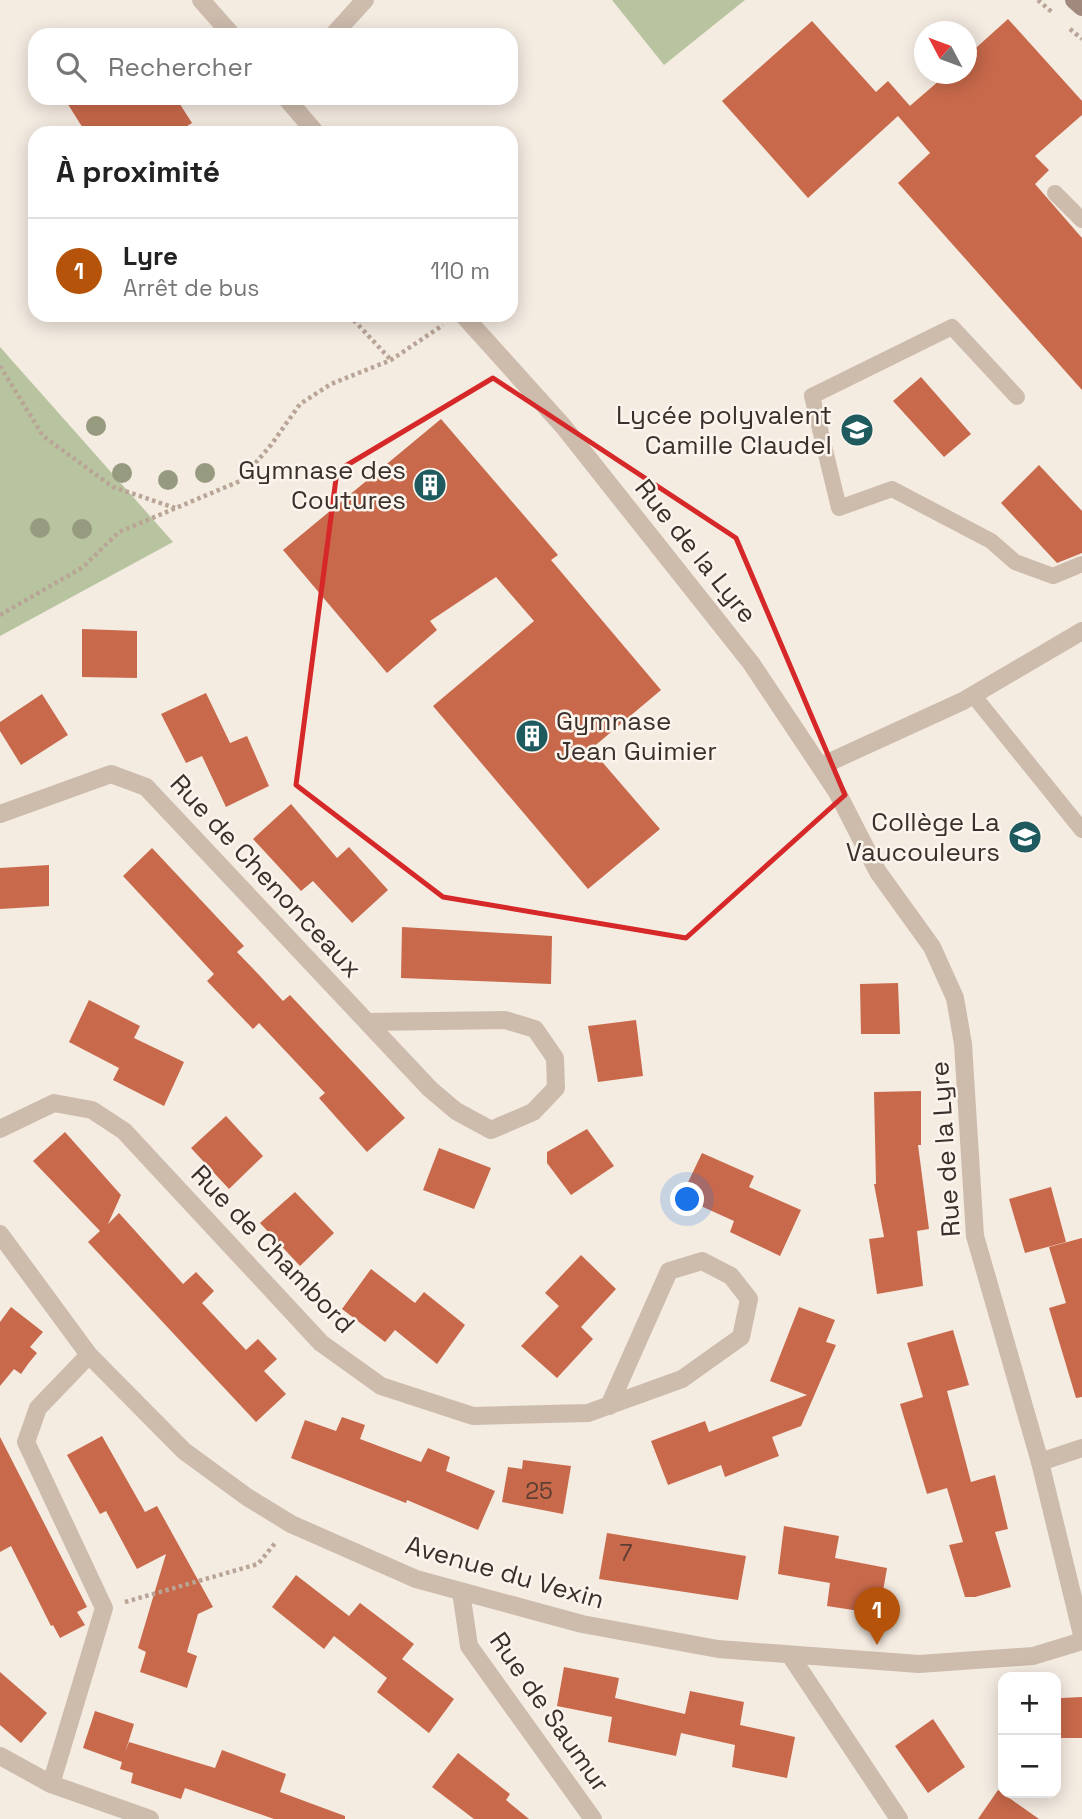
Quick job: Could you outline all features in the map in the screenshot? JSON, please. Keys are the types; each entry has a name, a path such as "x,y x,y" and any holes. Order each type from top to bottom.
{"main road":[{"path":"1074,0 1082,8"}],"street":[{"path":"201,0 226,28"},
{"path":"340,28 365,0"},
{"path":"292,105 310,126"},
{"name":"Rue de la Lyre","path":"460,322 563,426 751,663 837,792 877,872 932,947 955,998 964,1044 975,1236 1040,1462 1082,1635"},
{"path":"821,766 973,695 1082,631"},
{"name":"Rue de Chenonceaux","path":"0,814 111,774 146,787 430,1089 456,1111 491,1130 534,1112 556,1088 555,1058 535,1029 505,1020 367,1022"},
{"name":"Rue de Chambord","path":"0,1129 54,1103 92,1110 124,1131 321,1343 381,1386 473,1416 588,1413 609,1406 682,1379 741,1337 748,1299 731,1276 702,1261 669,1270 609,1406"},
{"name":"Avenue du Vexin","path":"0,1234 89,1355 184,1451 247,1497 291,1524 416,1579 595,1626 718,1649 919,1664 1033,1656 1082,1641"},
{"path":"51,1784 104,1608 26,1442 38,1408 89,1355"},
{"path":"1040,1462 1082,1448"},
{"name":"Rue de Saumur","path":"461,1592 469,1646 593,1819"},
{"path":"790,1655 900,1819"},
{"path":"0,1756 51,1784 150,1819"}],"lane":[{"path":"1055,193 1082,220"},
{"path":"1017,397 951,327 812,396 839,508 892,489 991,541 1015,562 1053,576 1082,564"},
{"path":"973,695 1082,830"}],"path":[{"path":"356,322 391,360"},
{"path":"0,615 83,567 120,532 240,481 271,445 300,404 331,384 391,360 450,322"},
{"path":"0,366 43,436 113,487 176,508"},
{"path":"104,1608 258,1564 291,1524"}],"highlighted area":[{"path":"493,378 736,538 845,795 686,938 443,897 296,785 337,471"}],"green space":[{"path":"612,0 745,0 664,65"},
{"path":"0,347 173,542 0,636"}],"building":[{"path":"1008,19 1082,101 1082,115 1035,156 1049,170 1035,184 1082,238 1082,390 898,183 930,153 898,116 808,198 722,101 812,21 876,92 888,81 910,106 935,84 977,84 977,47"},
{"path":"68,105 180,105 192,123 187,126 82,126"},
{"path":"921,377 971,434 944,457 893,401"},
{"path":"441,419 558,555 551,560 661,690 591,749 660,829 588,889 433,706 534,621 496,577 430,621 437,630 387,673 283,550"},
{"path":"1039,465 1082,511 1082,553 1057,563 1001,503"},
{"path":"82,629 137,631 137,678 82,677"},
{"path":"206,693 230,743 247,736 269,786 226,807 202,756 186,763 161,714"},
{"path":"42,694 68,735 21,765 0,731 0,722"},
{"path":"291,804 337,858 349,847 388,890 352,923 313,881 301,891 253,839"},
{"path":"152,848 244,946 237,952 283,1001 290,995 405,1118 367,1152 319,1098 325,1093 259,1023 253,1029 207,981 214,974 123,876"},
{"path":"49,865 49,906 0,909 0,868"},
{"path":"402,927 552,936 551,984 401,978"},
{"path":"898,983 900,1034 861,1034 860,984"},
{"path":"89,1000 140,1026 134,1038 184,1062 164,1106 113,1080 119,1068 69,1042"},
{"path":"636,1020 643,1076 598,1082 588,1026"},
{"path":"921,1091 921,1145 918,1145 929,1229 917,1231 923,1286 877,1294 869,1239 884,1237 874,1184 874,1092"},
{"path":"226,1116 263,1156 229,1189 191,1148"},
{"path":"587,1129 614,1166 571,1195 547,1163 547,1152"},
{"path":"65,1132 121,1195 108,1224 119,1213 183,1284 196,1272 214,1291 202,1303 246,1350 258,1339 277,1359 264,1371 286,1394 256,1422 88,1242 100,1231 33,1161"},
{"path":"439,1148 491,1168 474,1209 423,1190"},
{"path":"702,1153 754,1176 749,1187 801,1210 780,1256 730,1232 734,1221 681,1197"},
{"path":"1051,1187 1066,1242 1025,1253 1009,1199"},
{"path":"295,1192 334,1233 300,1266 260,1223"},
{"path":"1082,1238 1082,1397 1076,1398 1049,1308 1066,1303 1049,1247"},
{"path":"581,1255 616,1289 581,1327 593,1339 557,1378 521,1346 559,1306 545,1293"},
{"path":"371,1269 415,1303 424,1292 465,1325 437,1364 395,1330 385,1342 342,1309"},
{"path":"11,1307 43,1332 30,1347 37,1353 21,1374 14,1369 0,1386 0,1322"},
{"path":"799,1307 835,1320 826,1342 836,1345 801,1426 772,1437 779,1456 725,1477 721,1465 668,1485 651,1441 705,1421 709,1432 807,1395 770,1381"},
{"path":"953,1330 969,1385 947,1391 971,1482 995,1475 1008,1529 995,1532 1011,1587 975,1597 965,1597 949,1545 963,1542 947,1488 927,1494 900,1404 923,1397 907,1343"},
{"path":"342,1417 365,1425 360,1439 421,1462 428,1448 450,1457 446,1471 495,1491 478,1530 407,1500 406,1503 291,1458 305,1420 336,1431"},
{"path":"102,1436 145,1512 157,1506 213,1607 198,1614 187,1652 197,1656 187,1688 140,1672 146,1652 138,1648 166,1554 137,1569 106,1511 100,1514 67,1455"},
{"path":"0,1437 87,1607 77,1612 85,1625 60,1638 53,1625 51,1626 11,1546 0,1552"},
{"path":"523,1460 571,1466 563,1514 502,1502 508,1467 522,1469"},
{"path":"784,1526 839,1536 835,1558 887,1568 879,1614 827,1606 830,1583 778,1574"},
{"path":"607,1533 746,1556 738,1600 599,1579"},
{"path":"296,1575 349,1616 360,1603 414,1644 402,1659 454,1699 429,1733 377,1692 387,1678 334,1636 324,1649 272,1607"},
{"path":"564,1667 619,1678 615,1698 685,1714 690,1691 744,1702 740,1725 795,1737 787,1778 732,1767 735,1745 681,1733 676,1756 608,1742 612,1717 557,1706"},
{"path":"0,1672 47,1713 21,1743 0,1725"},
{"path":"1082,1697 1082,1738 1061,1738 1061,1698"},
{"path":"95,1711 134,1724 125,1753 129,1742 215,1768 222,1750 286,1774 280,1792 345,1816 345,1819 274,1819 185,1788 181,1799 131,1783 133,1773 120,1769 122,1762 83,1748"},
{"path":"933,1719 965,1767 928,1793 895,1746"},
{"path":"458,1753 510,1794 506,1800 529,1819 474,1819 432,1787"},
{"path":"998,1790 998,1798 1009,1798 1039,1819 978,1819"}],"place":[{"name":"Lycée polyvalent Camille Claudel","path":"857,430"},
{"name":"Gymnase des Coutures","path":"430,485"},
{"name":"Gymnase Jean Guimier","path":"532,736"},
{"name":"Collège La Vaucouleurs","path":"1025,837"},
{"name":"Lyre","path":"877,1645"}]}
